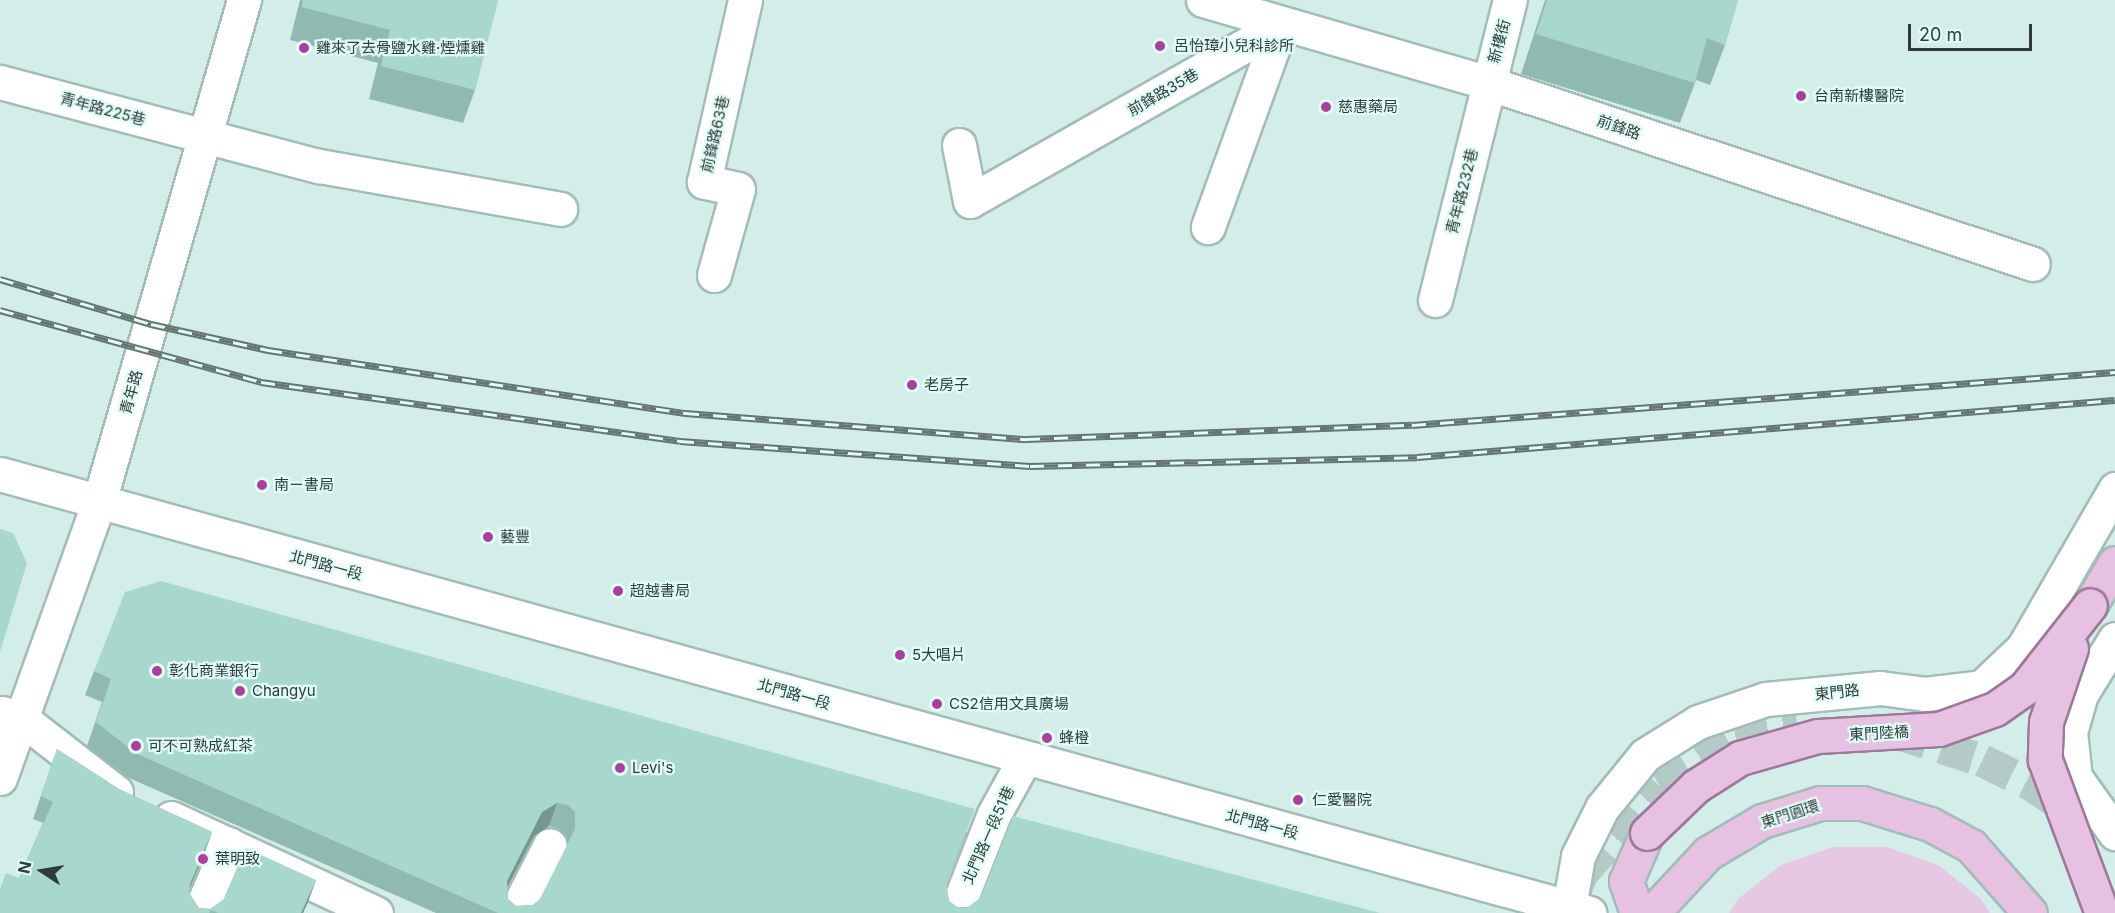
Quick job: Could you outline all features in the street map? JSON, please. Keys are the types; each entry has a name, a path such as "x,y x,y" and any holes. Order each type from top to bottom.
{"main road":[{"name":"東門陸橋","path":"2102,913 2045,760 2046,722 2057,681 2091,605 2115,563"},
{"name":"東門陸橋","path":"1637,913 1626,881 1647,833 1696,786 1740,758 1818,736 1939,729 1995,709 2025,688 2091,605"},
{"name":"東門圓環","path":"1652,913 1708,853 1762,821 1820,803 1862,803 1930,824 1971,846 2031,913"}],"street":[{"name":"青年路","path":"0,778 11,715 99,502 244,0"},
{"name":"前鋒路63巷","path":"714,275 738,189 704,182 745,0"},
{"name":"前鋒路","path":"1203,0 1281,25 1488,83 2032,264"},
{"name":"新樓街","path":"1488,83 1510,0"},
{"name":"前鋒路35巷","path":"959,145 970,201 1281,25"},
{"path":"1208,227 1281,25"},
{"name":"青年路225巷","path":"0,82 319,166 560,209"},
{"name":"青年路232巷","path":"1435,300 1488,83"},
{"name":"北門路一段","path":"0,474 1575,911"},
{"name":"東門路","path":"1575,911 1578,856 1602,808 1646,754 1698,722 1766,699 1880,688 1925,694 1982,687 2023,648 2115,489"},
{"path":"2115,639 2081,694 2070,732 2074,777 2115,834"},
{"path":"11,715 119,794 376,913"},
{"name":"北門路一段51巷","path":"955,913 994,814 1024,758"},
{"path":"199,913 229,844"},
{"path":"515,913 550,845"}],"shaded area":[{"path":"1833,847 1887,847 1938,865 1980,898 1990,913 1729,913 1739,898 1781,865"}],"building":[{"path":"303,0 498,0 475,90 381,66 390,30 302,7"},
{"path":"1547,0 1738,0 1725,45 1707,38 1695,83 1536,34"},
{"path":"0,529 13,533 27,563 0,652"},
{"path":"161,581 975,809 946,883 949,901 957,907 967,908 981,897 1013,816 1380,913 498,913 137,754 96,722 111,679 94,671 125,592","holes":["557,803 568,805 575,812 575,829 540,899 533,905 516,906 508,899 507,881 542,812"]},
{"path":"57,749 119,789 212,832 190,884 189,893 199,908 210,909 224,899 246,848 316,880 301,913 218,913 211,910 209,913 0,913 0,889 6,873 19,878 53,802 41,796"}],"tunnel":[{"path":"1573,896 1582,873 1660,786 1736,740 1798,730"},
{"path":"1895,732 1982,760 2031,784 2058,802 2068,822"}],"railway":[{"path":"0,279 151,324 268,350 685,413 1026,439 1412,425 2115,372"},
{"path":"0,310 261,382 680,441 1030,466 1417,457 2115,400"}],"place":[{"name":"呂怡璋小兒科診所","path":"1160,46"},
{"name":"雞來了去骨鹽水雞·煙燻雞","path":"304,48"},
{"name":"台南新樓醫院","path":"1801,96"},
{"name":"慈惠藥局","path":"1326,107"},
{"name":"老房子","path":"912,385"},
{"name":"南ㄧ書局","path":"262,485"},
{"name":"藝豐","path":"488,537"},
{"name":"超越書局","path":"618,591"},
{"name":"5大唱片","path":"900,655"},
{"name":"彰化商業銀行","path":"157,671"},
{"name":"Changyu","path":"240,691"},
{"name":"CS2信用文具廣場","path":"937,704"},
{"name":"蜂橙","path":"1047,738"},
{"name":"可不可熟成紅茶","path":"136,746"},
{"name":"Levi's","path":"620,768"},
{"name":"仁愛醫院","path":"1298,800"},
{"name":"葉明致","path":"203,859"}]}
